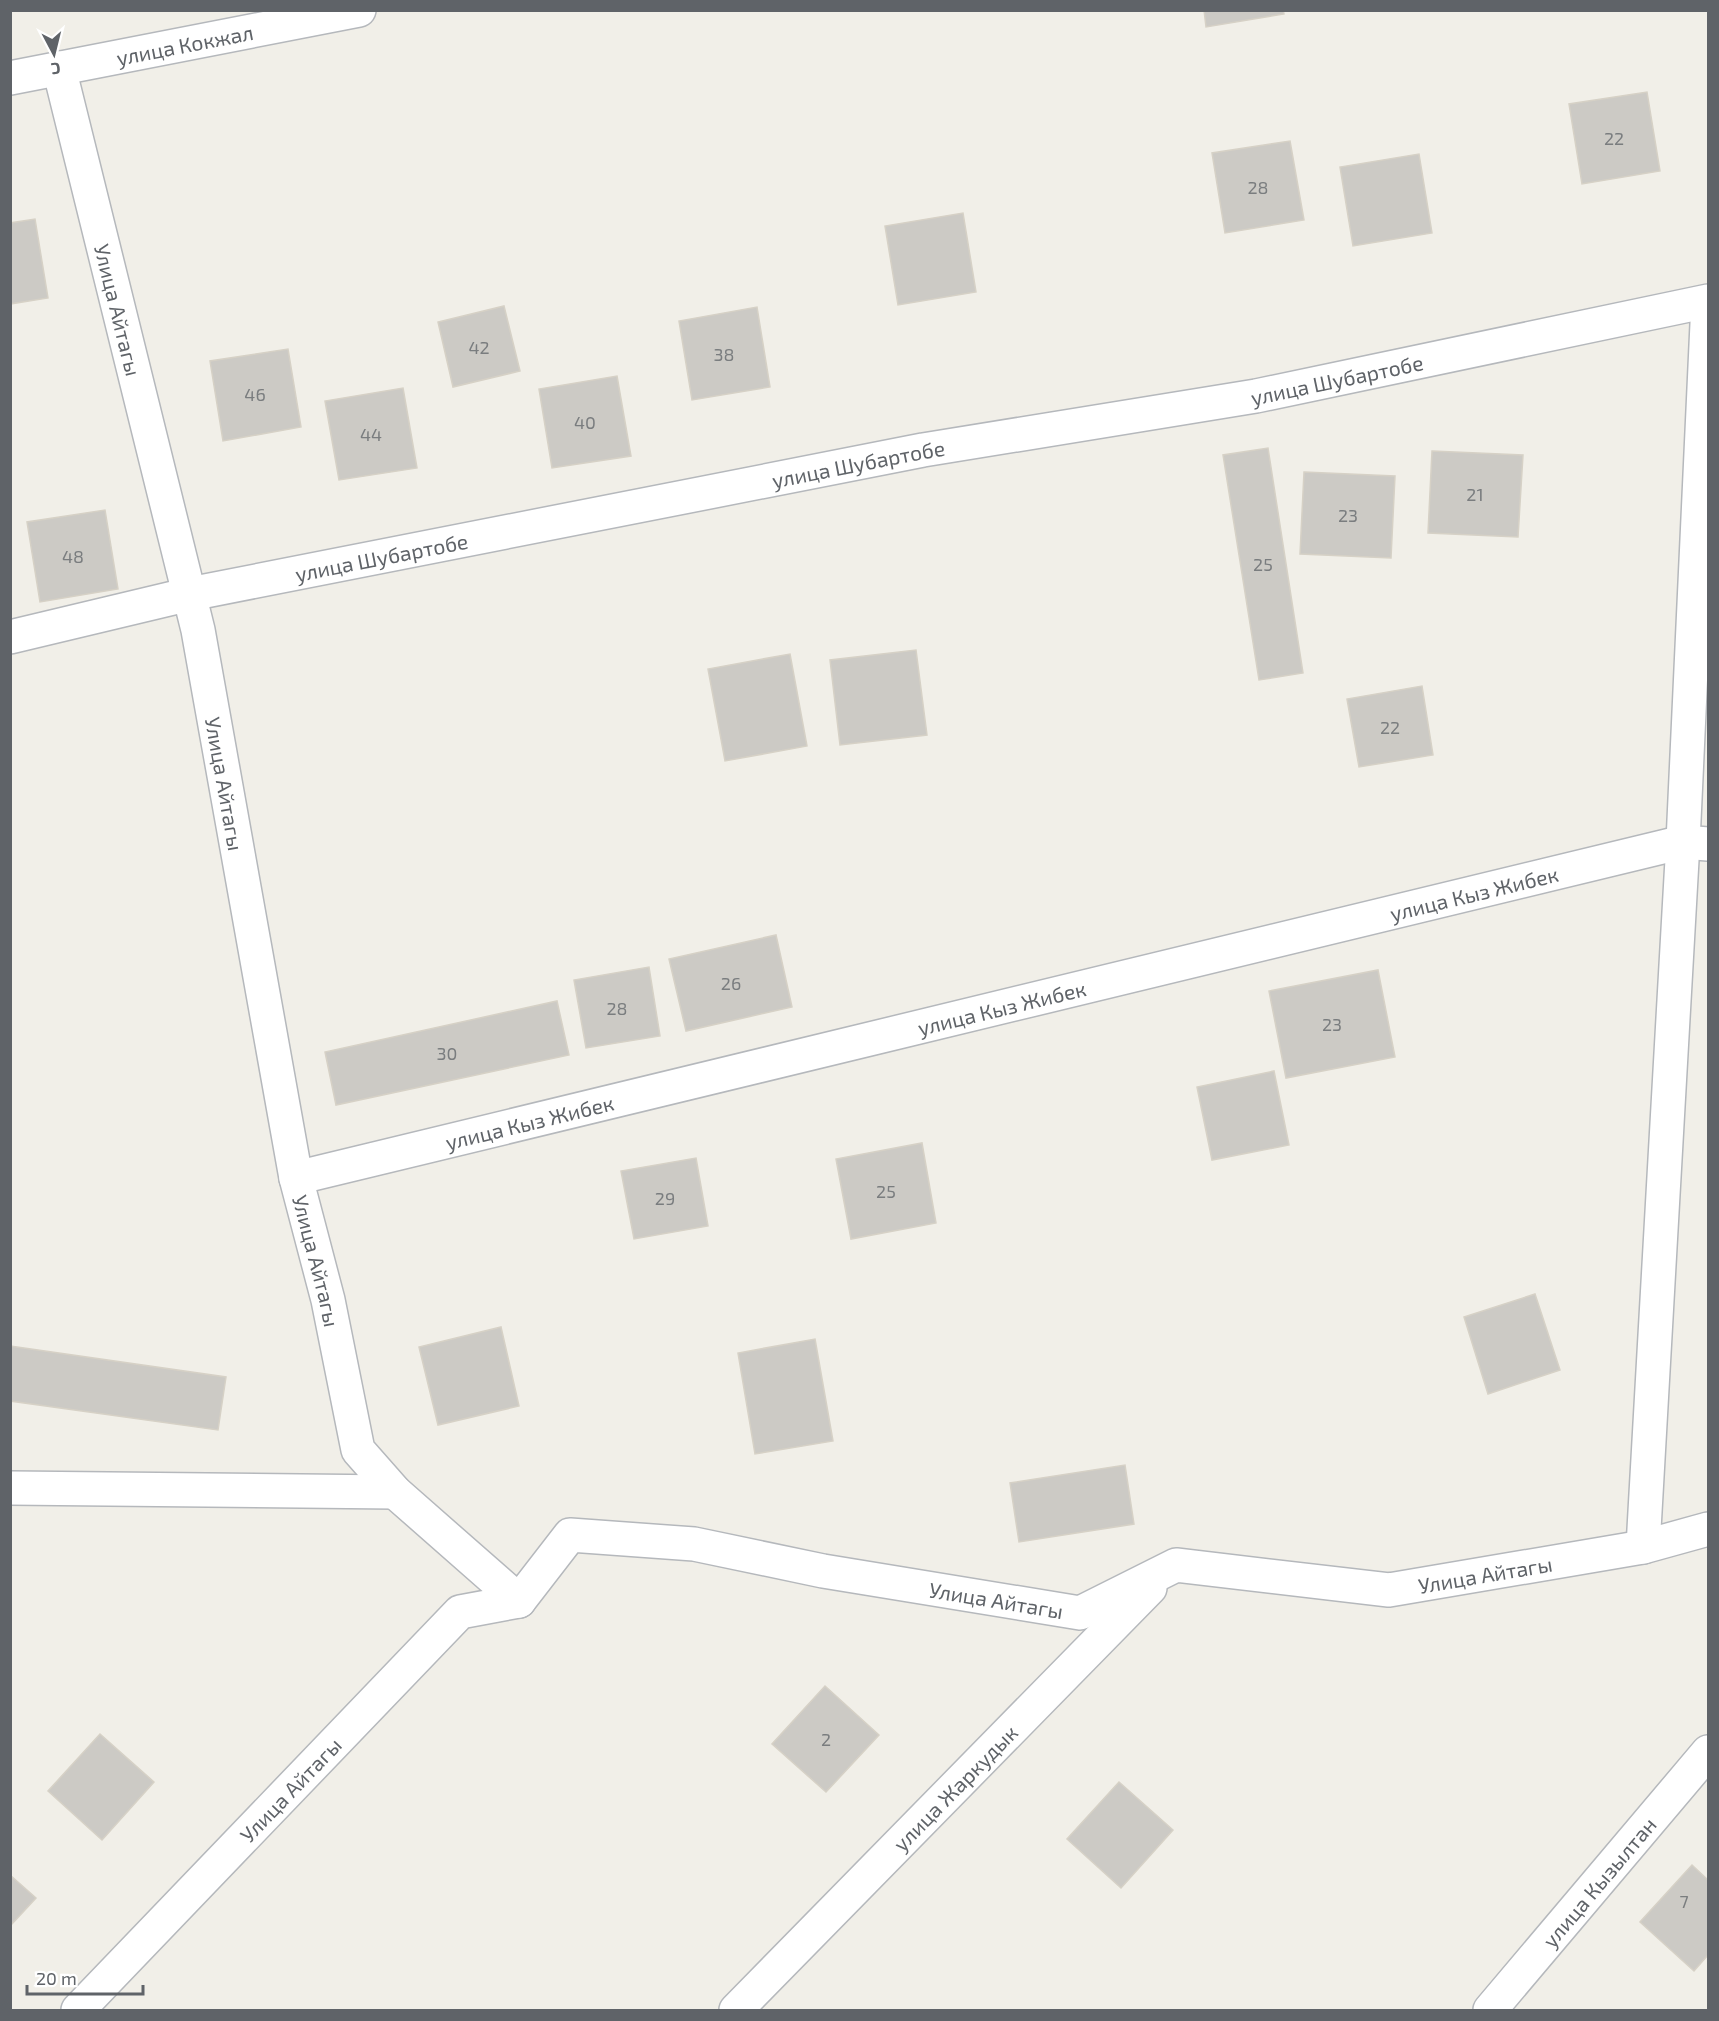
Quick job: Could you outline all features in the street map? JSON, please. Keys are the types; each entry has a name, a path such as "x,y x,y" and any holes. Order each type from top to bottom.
{"street":[{"name":"улица Кокжал","path":"10,78 359,10"},
{"name":"Улица Айтагы","path":"59,68 198,630 296,1178 328,1300 358,1450 394,1492 519,1601"},
{"name":"улица Шубартобе","path":"10,637 190,594 923,450 1256,396 1708,301"},
{"path":"1643,1547 1696,843 1708,301"},
{"name":"улица Кыз Жибек","path":"296,1178 1696,843"},
{"path":"10,1488 394,1492"},
{"name":"Улица Айтагы","path":"78,2010 460,1612 519,1601 570,1535 693,1544 823,1570 1080,1613 1176,1565 1389,1590 1643,1547 1708,1529"},
{"name":"улица Жаркудык","path":"736,2010 1168,1570 1176,1565"},
{"name":"улица Кызылтан","path":"1490,2010 1708,1752"}],"building":[{"path":"1204,10 1283,10 1284,14 1206,27"},
{"path":"1647,92 1660,171 1582,184 1569,104"},
{"path":"1290,141 1304,220 1225,233 1212,153"},
{"path":"1419,154 1432,233 1353,246 1340,167"},
{"path":"963,213 976,292 898,305 885,226"},
{"path":"35,219 48,298 10,304 10,223"},
{"path":"504,306 520,371 453,387 438,322"},
{"path":"757,307 770,387 692,400 679,321"},
{"path":"288,349 301,427 223,441 210,361"},
{"path":"617,376 631,456 552,468 539,389"},
{"path":"403,388 417,468 339,480 325,401"},
{"path":"1268,448 1303,673 1259,680 1223,455"},
{"path":"1432,451 1523,455 1518,537 1428,533"},
{"path":"1304,472 1395,476 1391,558 1300,554"},
{"path":"105,510 118,589 40,602 27,522"},
{"path":"916,650 927,735 840,745 830,660"},
{"path":"790,654 807,746 725,761 708,669"},
{"path":"1422,686 1433,755 1359,767 1347,699"},
{"path":"776,935 792,1007 686,1031 669,959"},
{"path":"649,967 660,1036 586,1048 574,980"},
{"path":"1378,970 1395,1057 1286,1078 1269,991"},
{"path":"557,1001 569,1055 336,1105 325,1052"},
{"path":"1274,1071 1289,1145 1212,1160 1197,1087"},
{"path":"922,1143 936,1223 851,1239 836,1159"},
{"path":"696,1158 708,1226 634,1239 621,1171"},
{"path":"1535,1294 1560,1370 1488,1394 1464,1317"},
{"path":"501,1327 519,1406 438,1425 419,1347"},
{"path":"815,1339 833,1441 755,1454 738,1353"},
{"path":"10,1346 226,1377 218,1430 10,1401"},
{"path":"1125,1465 1134,1524 1019,1542 1010,1483"},
{"path":"825,1686 879,1735 826,1792 772,1744"},
{"path":"100,1734 154,1782 102,1840 48,1791"},
{"path":"1119,1782 1173,1830 1121,1888 1067,1839"},
{"path":"1692,1865 1708,1880 1708,1955 1694,1971 1640,1922"},
{"path":"10,1875 36,1898 10,1926"}]}
